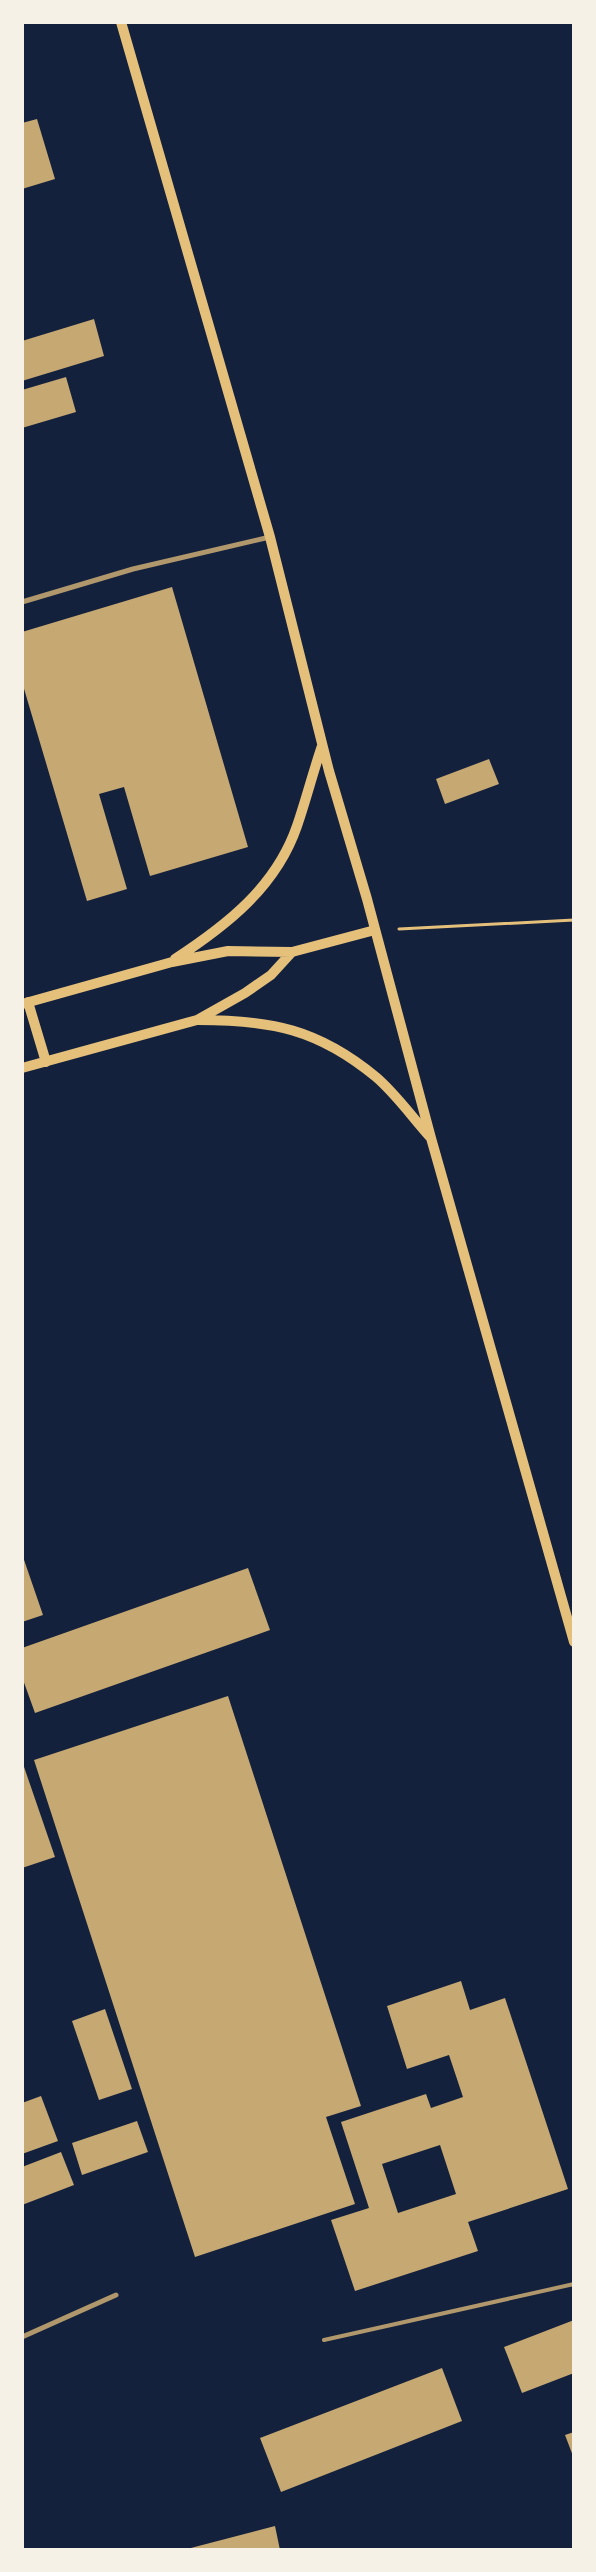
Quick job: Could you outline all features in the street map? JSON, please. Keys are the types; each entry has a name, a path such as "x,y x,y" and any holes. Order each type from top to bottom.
{"main road":[{"path":"121,22 270,537 322,745 574,1642"},
{"path":"172,962 236,916 257,893 280,862 296,827 322,745"},
{"path":"46,1062 25,1003 172,962 228,951 292,952 375,930"},
{"path":"22,1068 197,1020 245,993 271,975 292,952"},
{"path":"197,1020 244,1020 281,1025 329,1044 376,1078 431,1138"}],"street":[{"path":"22,602 133,569 270,537"},
{"path":"22,2337 116,2295"}],"lane":[{"path":"324,2340 574,2284"}],"path":[{"path":"375,930 574,920"}],"building":[{"path":"37,119 55,179 22,189 22,123"},
{"path":"94,319 104,356 22,381 22,341"},
{"path":"66,377 76,412 22,428 22,390"},
{"path":"172,587 248,847 150,876 124,787 99,794 127,889 87,901 22,682 22,632"},
{"path":"489,759 499,784 445,804 436,779"},
{"path":"22,1554 43,1615 22,1622"},
{"path":"248,1568 270,1630 35,1713 22,1677 22,1648"},
{"path":"228,1696 361,2106 326,2117 355,2204 195,2257 34,1760"},
{"path":"22,1761 55,1857 22,1868"},
{"path":"461,1981 470,2010 505,1998 568,2189 468,2222 478,2251 355,2291 331,2220 369,2208 341,2122 426,2094 431,2108 463,2097 449,2055 407,2069 387,2006","holes":["440,2145 456,2194 398,2213 382,2164"]},
{"path":"105,2009 132,2089 99,2100 72,2021"},
{"path":"41,2096 58,2141 22,2154 22,2103"},
{"path":"137,2121 148,2152 82,2175 72,2143"},
{"path":"61,2152 74,2185 22,2205 22,2167"},
{"path":"574,2320 574,2373 522,2393 504,2347"},
{"path":"442,2368 462,2421 281,2492 260,2438"},
{"path":"574,2432 574,2456 573,2456 565,2435"},
{"path":"275,2526 280,2550 187,2550 187,2549"}]}
